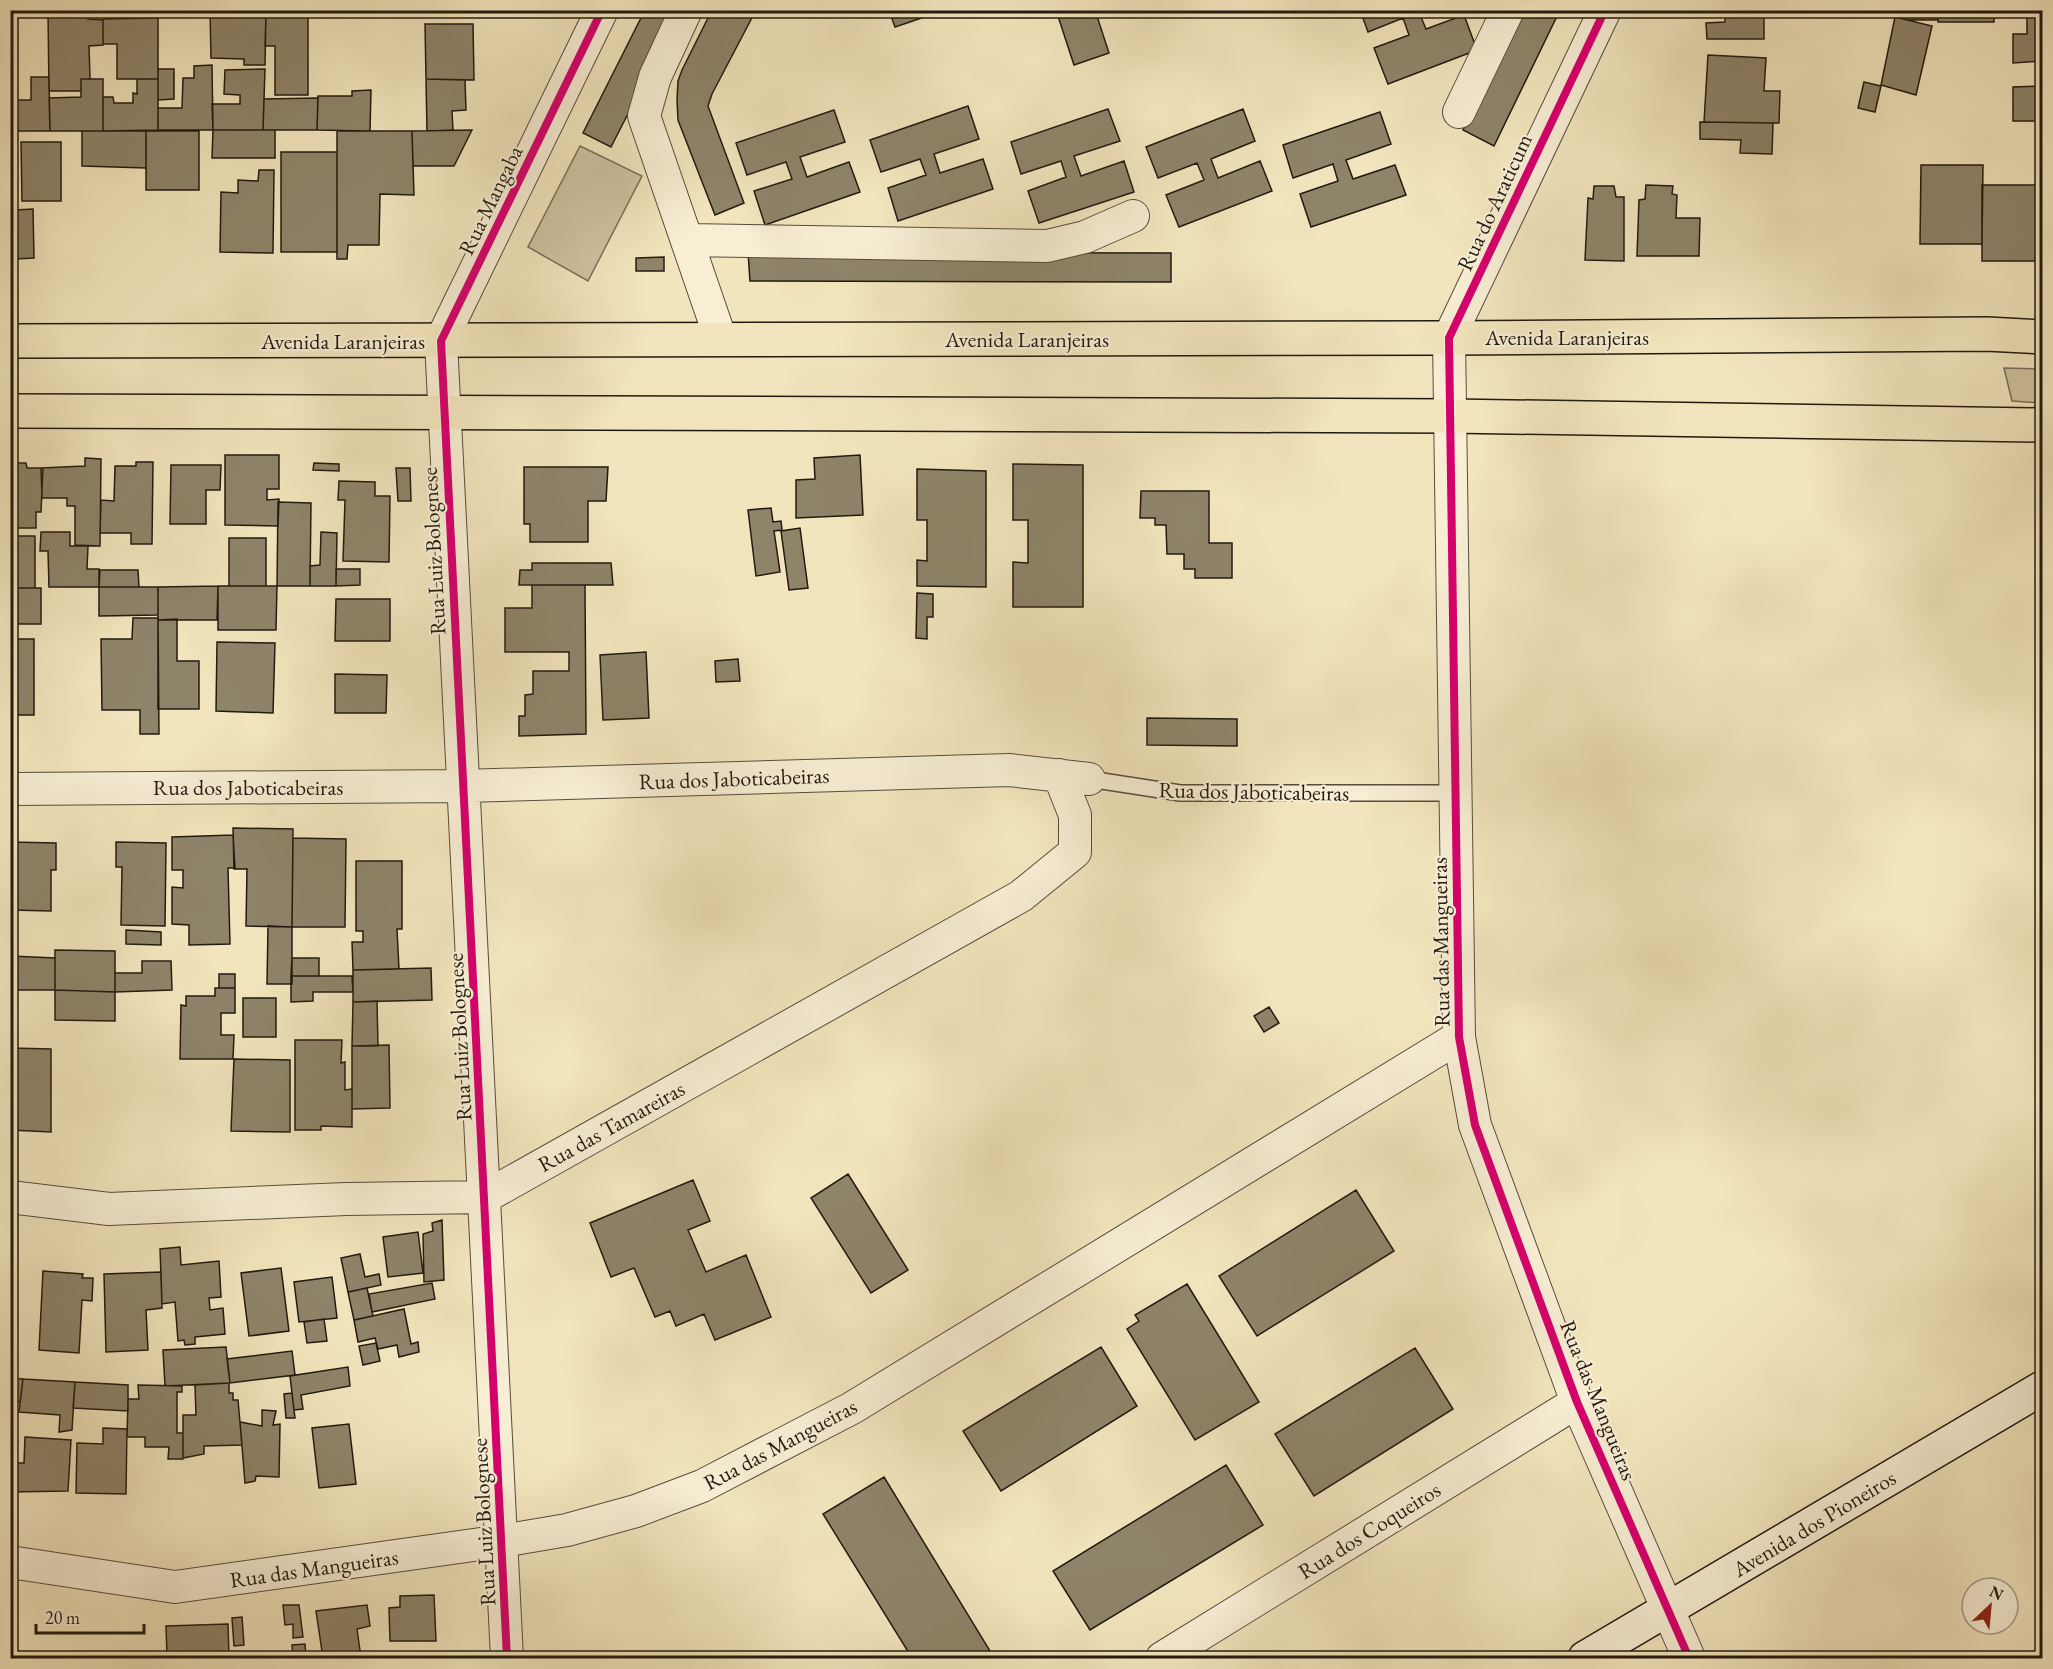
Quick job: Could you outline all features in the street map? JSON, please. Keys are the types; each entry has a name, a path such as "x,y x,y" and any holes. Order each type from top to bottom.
{"main road":[{"name":"Avenida Laranjeiras","path":"10,342 1449,338 1975,334 2043,337"},
{"path":"10,411 1451,416 2043,425"},
{"name":"Avenida dos Pioneiros","path":"1585,1659 2043,1388"}],"street":[{"name":"Rua Mangaba","path":"444,413 441,341 602,10"},
{"path":"686,10 655,77 644,116 722,340"},
{"path":"1460,112 1508,10"},
{"name":"Rua do Araticum","path":"1451,416 1449,338 1605,10"},
{"path":"687,240 1047,246 1085,237 1133,216"},
{"name":"Rua Luiz Bolognese","path":"444,413 507,1659"},
{"name":"Rua das Mangueiras","path":"1451,416 1460,1036 1475,1125 1577,1402 1689,1659"},
{"name":"Rua dos Jaboticabeiras","path":"10,789 464,786 1010,770 1074,777"},
{"name":"Rua das Tamareiras","path":"10,1197 110,1209 346,1199 485,1197 1021,896 1075,852 1074,777"},
{"name":"Rua das Mangueiras","path":"10,1562 175,1587 502,1541 567,1530 636,1511 702,1486 852,1408 1460,1036"},
{"name":"Rua dos Coqueiros","path":"1162,1659 1577,1402"}],"lane":[{"name":"Rua dos Jaboticabeiras","path":"1074,777 1180,793 1456,793"}],"shaded area":[{"path":"580,146 642,176 588,281 528,247"},
{"path":"2004,368 2042,369 2042,403 2012,401"}],"building":[{"path":"210,10 266,10 265,65 244,65 244,59 211,58"},
{"path":"645,10 681,10 611,147 583,133"},
{"path":"712,10 756,10 708,106 744,203 715,215 678,120 677,100 678,81 682,70"},
{"path":"889,10 945,10 895,27"},
{"path":"1056,10 1095,10 1109,53 1074,65"},
{"path":"1360,10 1440,10 1421,17 1426,29 1464,15 1477,50 1388,84 1374,48 1409,35 1403,18 1368,32"},
{"path":"1521,10 1560,10 1494,146 1463,130"},
{"path":"1725,10 1764,10 1764,39 1707,39 1706,23 1725,22"},
{"path":"1938,10 1938,20 1907,20 1908,12 1905,11"},
{"path":"1938,10 1994,10 1994,22 1938,22"},
{"path":"2027,10 2042,10 2042,61 2013,63 2013,34 2027,34"},
{"path":"48,13 88,14 88,19 103,20 103,45 89,46 90,79 81,79 81,91 49,91"},
{"path":"266,17 308,17 308,95 275,95 275,46 265,46"},
{"path":"1895,17 1932,26 1916,95 1881,85"},
{"path":"158,18 158,79 117,79 117,44 103,44 103,19"},
{"path":"425,24 473,24 474,80 426,79"},
{"path":"1708,55 1766,58 1764,91 1780,91 1779,123 1704,122"},
{"path":"212,65 213,130 158,130 158,108 182,108 183,78 194,78 194,66"},
{"path":"158,69 174,69 174,99 158,100"},
{"path":"265,69 263,130 213,130 212,104 240,104 240,95 224,94 225,70"},
{"path":"31,77 49,77 50,131 10,131 10,100 31,100"},
{"path":"81,79 103,79 103,131 50,131 49,98 81,97"},
{"path":"137,79 158,79 158,130 103,131 103,97 113,97 114,103 133,103 133,93 137,94"},
{"path":"426,79 465,80 466,110 452,111 453,130 427,131"},
{"path":"1864,82 1881,86 1875,112 1858,108"},
{"path":"2042,86 2042,121 2013,121 2013,87"},
{"path":"371,90 370,131 317,130 318,96 352,96 352,91"},
{"path":"318,98 317,130 263,130 264,99"},
{"path":"968,106 979,139 934,154 940,173 983,159 993,189 898,221 888,188 926,175 920,159 881,172 870,140"},
{"path":"1108,109 1120,141 1074,156 1081,176 1124,161 1134,192 1039,223 1028,191 1066,177 1061,161 1021,174 1011,142"},
{"path":"1243,109 1255,141 1211,159 1218,178 1260,161 1272,191 1179,227 1166,195 1204,180 1197,163 1158,178 1146,147"},
{"path":"834,110 845,142 800,157 807,177 849,162 860,192 765,225 754,191 792,179 786,162 747,175 736,143"},
{"path":"1380,112 1391,144 1346,160 1353,179 1395,165 1406,195 1311,227 1300,194 1338,181 1333,164 1293,178 1283,145"},
{"path":"1700,122 1773,123 1772,154 1740,153 1741,140 1700,139"},
{"path":"213,130 275,130 275,158 212,158"},
{"path":"472,130 454,166 413,166 412,131"},
{"path":"82,131 146,131 146,168 82,166"},
{"path":"146,131 199,131 199,190 146,190"},
{"path":"337,131 412,131 414,195 380,194 379,245 348,245 347,259 337,259"},
{"path":"21,142 61,142 61,201 22,201"},
{"path":"281,152 337,152 337,252 281,252"},
{"path":"1921,165 1983,165 1982,244 1920,244"},
{"path":"259,170 274,170 273,253 220,252 221,192 238,193 238,180 258,181"},
{"path":"1646,185 1673,186 1672,194 1677,195 1676,218 1700,218 1699,256 1637,256 1639,200 1645,199"},
{"path":"1982,185 2042,185 2042,261 1982,261"},
{"path":"1594,186 1614,186 1616,197 1624,197 1624,261 1585,260 1588,198 1593,199"},
{"path":"33,209 34,258 16,259 15,210"},
{"path":"748,252 1171,253 1171,282 750,281"},
{"path":"664,257 664,271 636,271 636,258"},
{"path":"225,455 279,455 279,489 267,489 267,500 279,499 278,526 225,525"},
{"path":"860,455 863,515 796,518 796,480 815,479 814,458"},
{"path":"85,458 101,459 100,546 75,545 75,506 67,506 67,498 42,498 41,468 85,466"},
{"path":"136,462 153,462 152,544 131,544 131,533 100,533 101,500 114,501 115,466 136,466"},
{"path":"10,463 26,463 27,468 43,468 41,512 36,512 36,528 10,528"},
{"path":"314,463 339,464 339,471 313,470"},
{"path":"1013,464 1083,465 1083,607 1013,607 1013,562 1028,563 1028,520 1013,520"},
{"path":"171,465 221,465 220,490 206,490 206,524 170,524"},
{"path":"524,467 608,467 606,501 588,501 588,542 530,542 530,524 524,524"},
{"path":"396,468 410,468 411,501 398,501"},
{"path":"917,469 986,471 986,587 917,586 917,560 927,561 927,520 917,520"},
{"path":"339,481 375,482 375,496 390,496 389,562 343,561 345,500 338,500"},
{"path":"1141,491 1209,491 1209,543 1232,543 1232,578 1195,578 1195,569 1184,569 1184,554 1167,554 1166,525 1155,525 1155,518 1140,518"},
{"path":"278,502 311,503 310,586 277,586"},
{"path":"771,508 773,522 781,521 782,530 774,531 780,572 756,576 748,510"},
{"path":"800,528 808,588 789,590 781,531"},
{"path":"41,532 70,532 70,546 88,546 87,569 99,569 99,587 49,587 48,551 40,551"},
{"path":"321,532 337,533 336,586 310,586 310,566 320,565"},
{"path":"10,536 35,536 35,588 10,588"},
{"path":"229,538 266,538 266,586 229,586"},
{"path":"532,563 611,563 613,585 519,585 520,570 532,570"},
{"path":"336,569 360,569 360,585 336,586"},
{"path":"100,570 138,570 139,587 99,587"},
{"path":"532,585 585,585 586,734 519,736 519,716 525,716 525,695 533,694 533,671 569,671 569,652 505,652 505,608 532,608"},
{"path":"218,586 277,586 276,630 218,630"},
{"path":"218,586 217,620 158,620 158,587"},
{"path":"99,587 158,587 158,615 99,616"},
{"path":"10,588 41,588 41,624 10,624"},
{"path":"917,593 933,594 933,617 927,617 927,639 916,638"},
{"path":"336,599 390,599 390,641 335,641"},
{"path":"133,618 158,618 159,734 140,734 140,710 102,710 101,639 132,639"},
{"path":"177,619 177,661 199,661 199,709 158,709 158,620"},
{"path":"10,639 34,639 34,715 10,715"},
{"path":"217,642 275,643 273,713 216,711"},
{"path":"646,652 649,718 603,720 600,655"},
{"path":"738,659 740,681 716,682 715,661"},
{"path":"335,674 387,675 386,713 335,713"},
{"path":"1147,718 1237,719 1237,746 1147,745"},
{"path":"233,828 293,829 292,927 246,926 247,869 234,869"},
{"path":"233,835 235,868 228,868 230,944 189,945 189,925 172,924 172,887 183,888 183,870 172,870 172,837"},
{"path":"293,838 346,839 345,927 292,927"},
{"path":"10,842 56,843 56,870 51,870 51,911 10,910"},
{"path":"116,842 166,843 165,926 121,925 122,867 116,867"},
{"path":"356,861 402,861 402,929 397,929 399,969 353,970 352,942 363,942 363,931 356,931"},
{"path":"268,926 292,927 292,984 267,984"},
{"path":"126,930 161,932 161,945 126,944"},
{"path":"55,950 115,951 115,992 55,990"},
{"path":"10,956 55,958 55,990 10,990"},
{"path":"292,958 319,958 319,976 291,976"},
{"path":"142,961 171,961 172,990 115,992 115,973 142,973"},
{"path":"431,968 432,1000 353,1002 353,970"},
{"path":"219,974 235,974 235,988 219,988"},
{"path":"291,976 352,976 353,992 313,992 313,1001 291,1002"},
{"path":"215,988 235,988 235,1013 221,1013 221,1035 234,1035 233,1059 180,1059 181,1005 186,1006 186,996 215,996"},
{"path":"55,990 115,992 115,1021 55,1020"},
{"path":"243,998 276,998 276,1037 243,1037"},
{"path":"377,1001 378,1046 352,1046 353,1002"},
{"path":"1269,1007 1279,1023 1264,1032 1254,1016"},
{"path":"295,1040 342,1040 341,1063 345,1062 345,1090 352,1089 352,1127 321,1126 321,1130 295,1130"},
{"path":"389,1045 390,1108 352,1109 352,1046"},
{"path":"10,1048 51,1049 51,1132 10,1130"},
{"path":"234,1059 290,1060 290,1132 231,1131"},
{"path":"848,1174 908,1270 871,1293 811,1198"},
{"path":"693,1180 710,1221 688,1230 706,1272 746,1255 771,1317 715,1340 704,1314 676,1326 670,1311 655,1317 634,1268 611,1277 590,1223"},
{"path":"1356,1190 1394,1251 1257,1336 1219,1276"},
{"path":"442,1220 444,1280 424,1282 423,1234 433,1231 432,1223"},
{"path":"418,1232 423,1273 388,1277 383,1237"},
{"path":"180,1247 181,1265 219,1261 221,1297 209,1298 210,1310 223,1308 225,1334 195,1337 195,1344 185,1345 184,1340 178,1341 175,1302 162,1304 160,1249"},
{"path":"360,1254 365,1277 379,1274 381,1285 348,1292 341,1258"},
{"path":"281,1268 289,1331 249,1336 241,1273"},
{"path":"43,1271 83,1274 82,1278 93,1278 92,1301 82,1300 79,1353 39,1350"},
{"path":"161,1272 162,1308 146,1310 148,1350 106,1352 104,1274"},
{"path":"332,1277 337,1318 299,1322 294,1282"},
{"path":"432,1283 435,1299 372,1312 369,1294"},
{"path":"1187,1284 1259,1402 1195,1440 1127,1329 1139,1321 1135,1315"},
{"path":"367,1288 373,1316 354,1320 348,1292"},
{"path":"404,1309 411,1344 418,1342 419,1352 399,1357 397,1345 378,1349 375,1338 358,1342 354,1320"},
{"path":"324,1319 327,1341 307,1343 304,1322"},
{"path":"376,1343 380,1361 363,1365 359,1346"},
{"path":"226,1347 230,1383 165,1386 163,1350"},
{"path":"1101,1347 1137,1406 1001,1491 963,1431"},
{"path":"1415,1348 1453,1409 1314,1496 1275,1434"},
{"path":"292,1351 295,1375 230,1383 227,1359"},
{"path":"348,1367 350,1386 301,1395 303,1409 294,1410 290,1376"},
{"path":"10,1378 23,1379 20,1402 10,1402"},
{"path":"23,1379 75,1382 72,1430 59,1432 60,1415 19,1412"},
{"path":"75,1382 128,1385 128,1411 73,1408"},
{"path":"229,1383 229,1393 233,1393 233,1400 238,1400 242,1445 204,1446 204,1454 183,1458 183,1415 196,1415 195,1385"},
{"path":"138,1385 182,1386 182,1392 177,1392 177,1433 183,1433 183,1459 168,1459 169,1447 145,1447 145,1437 127,1437 128,1399 139,1399"},
{"path":"292,1393 295,1418 286,1418 284,1394"},
{"path":"262,1410 276,1411 273,1425 280,1424 279,1477 256,1476 255,1481 245,1483 240,1422 262,1426"},
{"path":"349,1424 356,1484 319,1488 312,1428"},
{"path":"103,1428 127,1429 126,1494 76,1493 77,1443 103,1444"},
{"path":"25,1437 71,1440 68,1491 10,1492 12,1463 24,1463"},
{"path":"1226,1465 1263,1525 1090,1630 1053,1571"},
{"path":"884,1477 990,1651 978,1658 912,1658 823,1514"},
{"path":"434,1595 436,1641 390,1641 389,1608 400,1607 400,1596"},
{"path":"283,1605 299,1605 303,1637 293,1638 293,1624 285,1625"},
{"path":"367,1605 370,1626 357,1629 361,1658 323,1658 316,1611"},
{"path":"242,1617 244,1645 234,1646 232,1618"},
{"path":"228,1624 229,1658 167,1656 166,1626"},
{"path":"305,1644 306,1658 293,1658 292,1645"}],"cycle path":[{"path":"507,1658 441,341 602,10"},
{"path":"1605,10 1449,338 1459,1037 1475,1125 1577,1402 1689,1658"}]}
